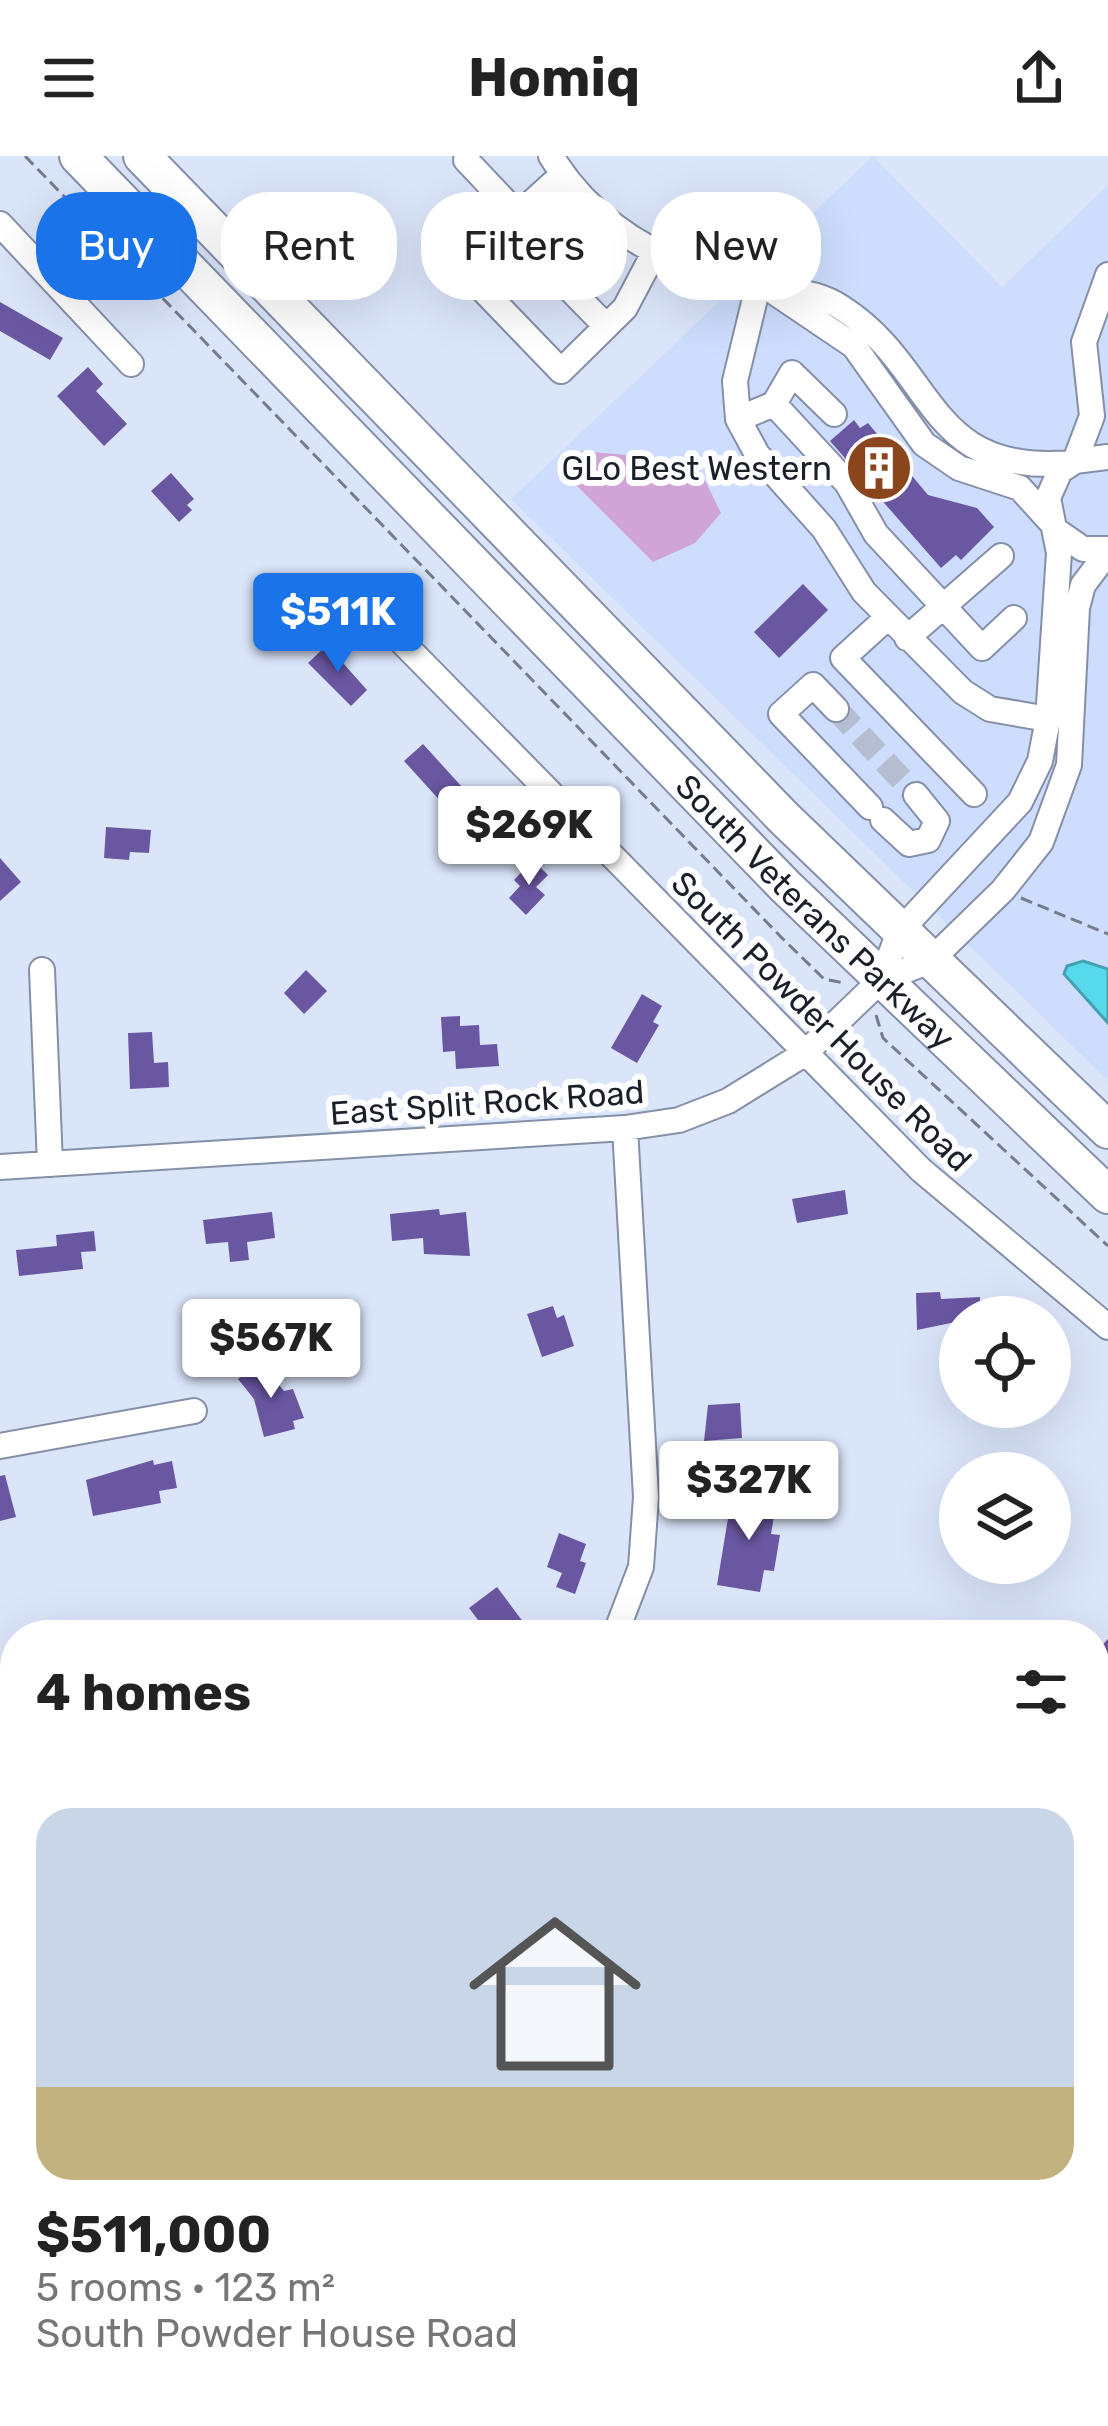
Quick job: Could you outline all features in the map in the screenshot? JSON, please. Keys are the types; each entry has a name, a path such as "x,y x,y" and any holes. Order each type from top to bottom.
{"highway":[{"name":"South Veterans Parkway","path":"78,156 879,998 1108,1195"},
{"name":"South Veterans Parkway","path":"142,156 899,932 1108,1130"}],"street":[{"path":"466,160 491,192"},
{"path":"537,192 557,165 607,223 651,251"},
{"path":"0,224 131,364"},
{"path":"493,300 561,370 625,308 651,259"},
{"path":"899,932 1020,802 1040,761 1048,719 1052,483 1073,462 1092,416 1084,342 1108,275"},
{"path":"821,298 884,341 940,423 963,440 1027,464 1108,457"},
{"path":"583,300 606,326"},
{"path":"758,300 737,362 739,419 757,454 824,529 864,592 976,702 1048,719"},
{"path":"783,300 854,346 924,444 959,468 1020,488 1054,527 1083,549 1108,550"},
{"path":"739,419 774,404 792,373 834,414"},
{"path":"774,404 848,483 876,533 982,648 1014,618"},
{"path":"879,998 930,961 1028,862 1052,818 1072,741 1077,608 1083,586 1108,550"},
{"path":"908,638 1001,556"},
{"path":"888,617 781,714 909,844 928,839 937,821 916,795"},
{"name":"South Powder House Road","path":"403,643 921,1170 1108,1327"},
{"path":"843,658 974,794"},
{"path":"812,685 836,710"},
{"name":"East Split Rock Road","path":"0,1167 626,1129 679,1120 728,1101 879,998 899,932"},
{"path":"42,970 50,1164"},
{"path":"621,1620 641,1567 646,1497 626,1129"},
{"path":"0,1446 194,1411"}],"path":[{"path":"25,156 685,840 824,979 842,981"},
{"path":"1019,897 1108,934"},
{"path":"879,998 883,1038 1108,1246"}],"shaded area":[{"path":"873,156 1002,287 1108,185 1108,1081 511,499 721,300 821,300 821,205"},
{"path":"581,451 661,458 700,470 721,513 695,543 653,562 563,472"}],"water":[{"path":"1083,961 1108,969 1108,1023 1064,974 1067,966"}],"building":[{"path":"0,302 63,338 50,360 0,331"},
{"path":"88,367 103,384 96,391 127,424 104,446 57,396"},
{"name":"GLo Best Western","path":"854,420 860,428 868,423 928,495 977,508 994,527 961,560 956,555 941,568 830,441"},
{"path":"171,473 194,499 187,505 192,510 179,522 151,491"},
{"path":"803,584 828,610 779,658 754,632"},
{"path":"327,645 367,690 351,706 308,663"},
{"path":"423,744 463,788 444,805 404,761"},
{"path":"106,827 151,830 149,853 130,852 129,860 104,858"},
{"path":"0,858 21,882 0,901"},
{"path":"533,860 548,875 536,887 545,895 526,915 509,898 520,886 514,880"},
{"path":"306,970 327,991 304,1014 284,993"},
{"path":"642,994 662,1006 653,1022 659,1025 637,1063 611,1048"},
{"path":"460,1016 460,1026 479,1025 480,1045 497,1044 499,1066 456,1069 455,1051 443,1052 441,1017"},
{"path":"152,1032 154,1063 168,1062 169,1087 130,1089 128,1033"},
{"path":"845,1190 848,1214 797,1223 792,1199"},
{"path":"439,1209 440,1215 466,1212 470,1256 424,1254 423,1238 392,1241 390,1214"},
{"path":"272,1212 275,1238 247,1242 249,1260 230,1262 228,1242 206,1244 203,1220"},
{"path":"94,1231 96,1251 81,1252 83,1269 19,1276 16,1250 57,1246 56,1235"},
{"path":"940,1292 939,1325 917,1330 916,1293"},
{"path":"553,1306 557,1318 564,1315 574,1346 542,1357 527,1314"},
{"path":"259,1361 284,1391 293,1389 304,1418 293,1421 295,1429 264,1437 254,1399 238,1379"},
{"path":"740,1403 742,1438 704,1441 708,1405"},
{"path":"782,1441 783,1462 731,1463 730,1442"},
{"path":"153,1460 154,1465 172,1461 177,1488 159,1491 161,1503 93,1516 86,1480"},
{"path":"5,1475 16,1517 0,1521 0,1476"},
{"path":"739,1491 777,1498 771,1534 780,1535 774,1571 764,1570 760,1592 717,1585 730,1506 736,1507"},
{"path":"559,1533 586,1544 580,1561 586,1563 575,1594 556,1587 562,1573 547,1567"},
{"path":"497,1587 522,1620 478,1620 469,1608"}],"tunnel":[{"path":"836,709 916,795"}],"place":[{"name":"GLo Best Western","path":"879,468"}]}
